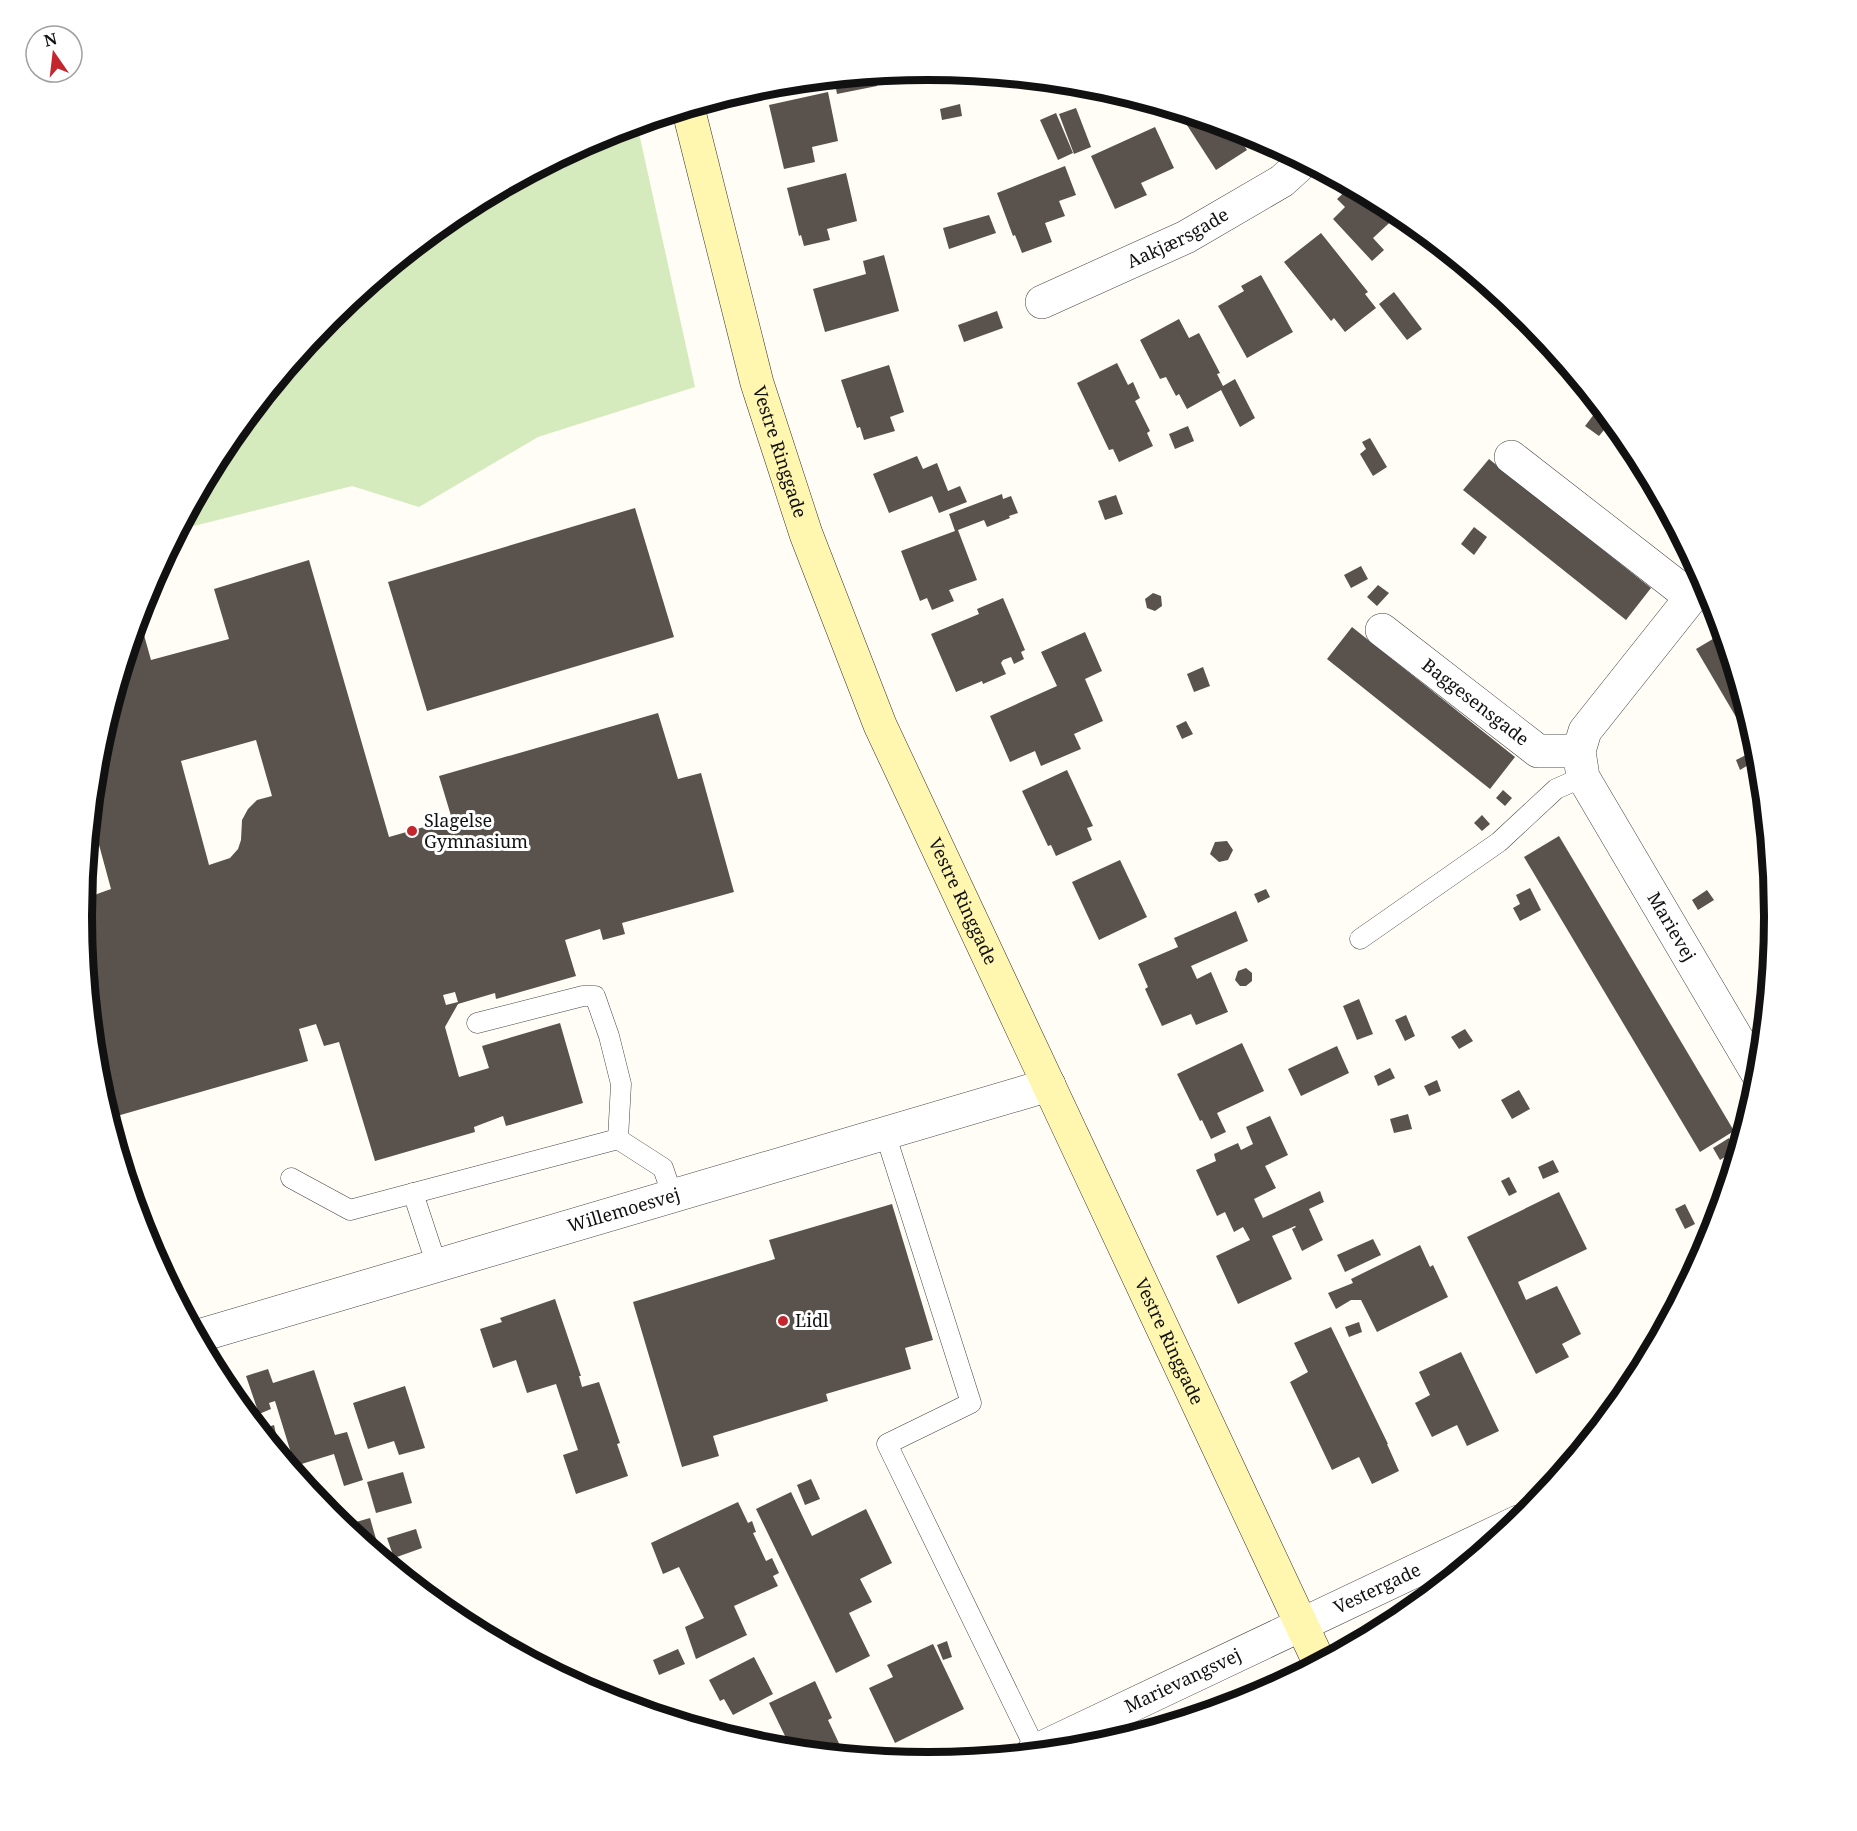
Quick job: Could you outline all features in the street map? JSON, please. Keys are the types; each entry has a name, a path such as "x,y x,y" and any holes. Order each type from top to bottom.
{"street":[{"name":"Vestre Ringgade","path":"690,115 757,383 806,534 880,725 1316,1655"},
{"name":"Aakjærsgade","path":"1042,302 1186,237 1282,181 1298,166"},
{"path":"1511,457 1698,589"},
{"path":"1581,764 1585,731 1698,589"},
{"name":"Baggesensgade","path":"1382,630 1538,751 1581,764"},
{"name":"Marievej","path":"1581,764 1751,1062"},
{"name":"Willemoesvej","path":"205,1334 1048,1085"},
{"name":"Vestergade","path":"1301,1624 1489,1536"},
{"name":"Marievangsvej","path":"1083,1737 1301,1624"}],"lane":[{"path":"1360,939 1499,842 1581,764"},
{"path":"477,1023 583,996 595,996 609,1036 621,1084 618,1139"},
{"path":"885,1133 971,1403 887,1444 1031,1745"},
{"path":"291,1178 350,1210 618,1139 663,1168 673,1197"},
{"path":"413,1193 436,1266"}],"green space":[{"path":"639,132 695,387 538,437 419,507 352,486 194,526 193,520 205,497 233,451 265,407 337,324 377,287 464,220 510,192 559,166"}],"building":[{"path":"876,81 877,86 837,94 835,85"},
{"path":"828,92 838,141 812,147 815,162 784,169 769,105"},
{"path":"960,104 962,116 942,120 940,109"},
{"path":"1076,108 1091,147 1074,154 1059,114"},
{"path":"1056,113 1073,153 1058,160 1040,120"},
{"path":"1184,120 1242,141 1247,150 1216,170"},
{"path":"1155,127 1174,168 1141,183 1147,195 1115,209 1091,156"},
{"path":"1065,166 1076,195 1059,201 1065,216 1045,223 1052,242 1022,253 997,193"},
{"path":"846,173 857,221 827,229 830,240 804,246 801,235 799,236 787,188"},
{"path":"1345,191 1393,220 1373,238 1384,250 1372,261 1333,219 1345,207 1337,199"},
{"path":"989,215 996,233 949,249 943,228"},
{"path":"1321,233 1368,292 1365,294 1376,308 1345,332 1334,318 1331,321 1284,262"},
{"path":"884,255 899,311 825,332 813,289 866,274 863,261"},
{"path":"1261,275 1293,332 1247,358 1218,306 1244,291 1241,286"},
{"path":"1394,292 1422,329 1407,340 1379,304"},
{"path":"997,311 1003,328 964,342 958,325"},
{"path":"1179,319 1189,338 1199,333 1220,373 1217,374 1223,386 1235,379 1255,418 1240,427 1221,390 1187,409 1179,394 1176,396 1166,377 1160,379 1140,340"},
{"path":"1117,363 1128,385 1133,382 1140,398 1135,401 1150,431 1147,433 1153,446 1119,462 1113,449 1109,450 1077,383"},
{"path":"889,365 904,412 890,417 895,431 864,440 860,427 857,428 841,380"},
{"path":"1595,413 1607,427 1599,436 1585,426"},
{"path":"1188,426 1194,441 1175,449 1169,434"},
{"path":"1370,438 1387,467 1373,476 1360,454 1366,449 1362,442"},
{"path":"917,456 923,469 937,463 948,491 960,486 967,502 939,513 932,496 889,513 873,474"},
{"path":"1489,459 1651,588 1626,620 1463,490"},
{"path":"1002,494 1003,499 1011,496 1018,513 987,527 984,520 958,530 977,580 949,590 954,601 932,610 927,598 920,601 901,551 955,531 949,514"},
{"path":"1116,495 1123,514 1105,520 1098,501"},
{"path":"635,508 674,637 427,711 388,582"},
{"path":"1474,527 1487,537 1474,555 1461,544"},
{"path":"309,560 389,837 452,819 439,776 658,713 678,779 701,773 734,892 622,923 625,934 603,940 600,929 565,940 576,976 496,999 495,993 458,1004 445,1027 459,1077 489,1068 482,1046 560,1023 583,1103 506,1126 503,1116 474,1127 475,1132 375,1161 339,1042 324,1046 316,1024 299,1029 308,1061 117,1116 100,1025 94,970 92,916 93,898 111,889 97,836 109,752 121,699 143,631 151,660 229,639 214,589","holes":["256,740 272,796 257,800 248,809 242,820 238,849 230,858 209,865 181,761","455,992 458,1002 446,1005 443,995"]},
{"path":"1361,566 1368,579 1351,588 1344,575"},
{"path":"1378,585 1389,593 1377,606 1367,597"},
{"path":"1153,593 1161,596 1162,606 1155,611 1147,608 1145,599"},
{"path":"1003,598 1025,650 1021,652 1024,659 1014,664 1011,657 1003,660 1001,663 1006,674 956,692 931,634 979,614 977,609"},
{"path":"1352,627 1515,757 1490,789 1327,659"},
{"path":"1085,632 1102,671 1085,679 1103,721 1074,734 1081,749 1041,766 1035,751 1010,762 990,716 1057,686 1041,652"},
{"path":"1716,637 1743,728 1696,649"},
{"path":"1203,667 1210,686 1194,692 1187,674"},
{"path":"1186,721 1193,734 1182,739 1176,726"},
{"path":"1746,755 1750,764 1740,770 1736,760"},
{"path":"1067,770 1093,826 1087,828 1092,840 1056,856 1051,845 1048,846 1022,791"},
{"path":"1503,790 1512,798 1505,806 1496,798"},
{"path":"1482,815 1490,824 1482,831 1474,823"},
{"path":"1559,836 1734,1131 1700,1152 1524,857"},
{"path":"1227,841 1233,850 1228,860 1219,862 1210,854 1215,842"},
{"path":"1120,860 1147,917 1099,940 1072,882"},
{"path":"1530,888 1541,910 1520,921 1513,908 1520,904 1516,895"},
{"path":"1266,889 1270,897 1258,903 1254,894"},
{"path":"1707,890 1714,900 1698,910 1692,900"},
{"path":"1236,911 1248,941 1191,966 1197,979 1211,972 1228,1012 1196,1025 1191,1014 1162,1026 1145,989 1148,987 1138,964 1178,947 1174,938"},
{"path":"1246,968 1252,973 1252,981 1246,986 1240,986 1235,980 1238,971"},
{"path":"1359,999 1373,1034 1357,1040 1343,1006"},
{"path":"1406,1015 1415,1036 1405,1041 1395,1020"},
{"path":"1465,1029 1473,1041 1459,1049 1451,1037"},
{"path":"1242,1043 1264,1091 1217,1113 1226,1132 1211,1139 1177,1074"},
{"path":"1337,1046 1349,1073 1301,1096 1288,1069"},
{"path":"1390,1068 1395,1078 1378,1086 1374,1076"},
{"path":"1437,1080 1441,1091 1429,1096 1424,1086"},
{"path":"1519,1090 1530,1109 1512,1119 1501,1100"},
{"path":"1408,1114 1412,1129 1394,1133 1390,1119"},
{"path":"1270,1116 1288,1155 1265,1166 1276,1188 1254,1199 1263,1218 1320,1191 1324,1202 1309,1209 1323,1240 1302,1251 1292,1229 1295,1226 1272,1236 1292,1279 1238,1304 1216,1256 1250,1240 1243,1227 1234,1232 1225,1212 1217,1216 1196,1170 1216,1161 1214,1154 1238,1143 1241,1150 1253,1144 1246,1127"},
{"path":"1729,1138 1732,1144 1729,1154 1720,1160 1713,1148"},
{"path":"1553,1160 1559,1172 1543,1179 1538,1167"},
{"path":"1509,1177 1517,1192 1509,1196 1501,1181"},
{"path":"1559,1192 1587,1249 1518,1282 1526,1300 1557,1286 1581,1334 1562,1344 1569,1357 1536,1374 1467,1237"},
{"name":"Lidl","path":"892,1204 933,1340 905,1348 911,1369 826,1394 828,1401 713,1436 719,1456 682,1467 633,1302 775,1259 769,1240"},
{"path":"1685,1204 1695,1224 1685,1229 1675,1209"},
{"path":"1373,1239 1381,1255 1345,1272 1337,1255"},
{"path":"1420,1245 1430,1267 1433,1265 1448,1297 1377,1332 1361,1300 1351,1300 1336,1309 1328,1293 1353,1283 1351,1279"},
{"path":"555,1299 581,1376 579,1376 582,1387 599,1382 620,1443 617,1444 628,1476 576,1494 563,1455 578,1450 556,1384 527,1393 516,1360 493,1368 480,1329 502,1322 500,1318"},
{"path":"1359,1322 1362,1332 1349,1337 1345,1327"},
{"path":"1331,1327 1399,1471 1372,1484 1359,1457 1332,1470 1290,1382 1308,1372 1294,1343"},
{"path":"1461,1352 1499,1431 1467,1446 1457,1425 1432,1437 1415,1403 1430,1395 1419,1372"},
{"path":"268,1369 273,1383 314,1370 335,1435 347,1432 363,1480 344,1486 334,1454 298,1465 292,1458 275,1401 269,1403 271,1409 259,1414 246,1376"},
{"path":"405,1386 425,1448 399,1455 394,1441 368,1449 353,1403"},
{"path":"274,1425 276,1434 274,1434 268,1427"},
{"path":"403,1472 412,1503 376,1513 367,1482"},
{"path":"811,1479 820,1499 805,1505 797,1485"},
{"path":"791,1492 812,1536 866,1509 892,1563 860,1579 872,1602 849,1613 870,1656 836,1673 756,1509"},
{"path":"738,1502 748,1523 752,1521 756,1532 753,1533 766,1561 772,1558 779,1573 773,1576 778,1586 734,1606 747,1635 696,1659 685,1627 704,1618 679,1567 663,1574 651,1543"},
{"path":"370,1518 376,1539 373,1540 356,1522"},
{"path":"416,1529 422,1548 394,1558 387,1538"},
{"path":"947,1641 952,1657 943,1660 937,1645"},
{"path":"933,1644 964,1709 895,1743 869,1688 893,1677 887,1665"},
{"path":"678,1649 685,1664 659,1675 653,1660"},
{"path":"754,1657 773,1694 733,1715 724,1699 720,1701 709,1680"},
{"path":"815,1681 832,1718 828,1720 840,1746 785,1738 769,1703"}],"place":[{"name":"Slagelse Gymnasium","path":"412,831"},
{"name":"Lidl","path":"783,1321"}]}
